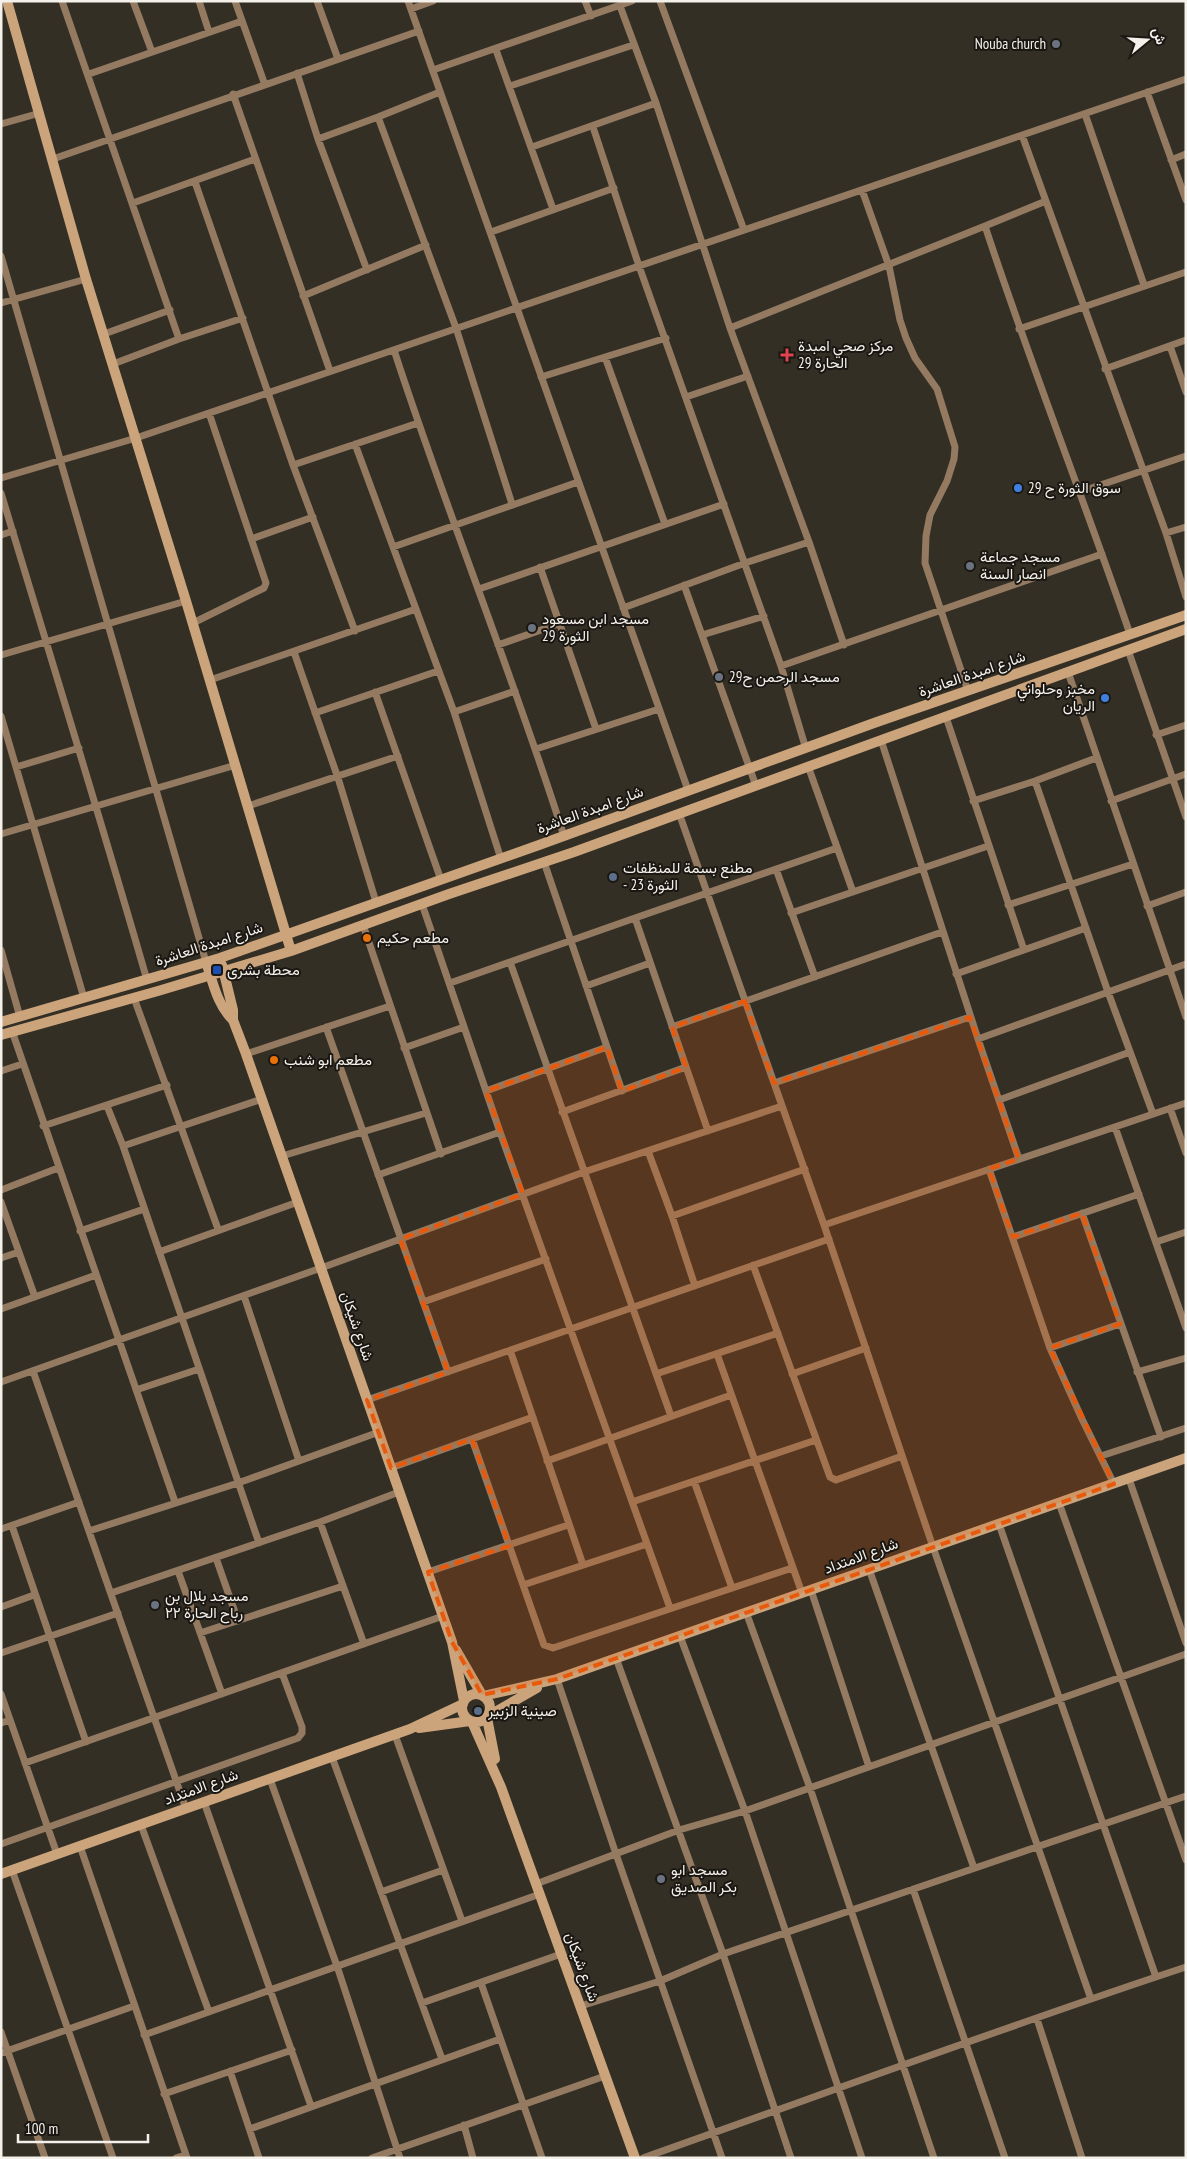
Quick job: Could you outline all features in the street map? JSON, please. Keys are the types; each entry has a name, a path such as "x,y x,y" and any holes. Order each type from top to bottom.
{"street":[{"path":"7,1 86,278 186,600 291,951"},
{"path":"62,1 89,74 179,339"},
{"path":"133,1 152,52"},
{"path":"199,1 209,32"},
{"path":"236,1 265,85"},
{"path":"317,1 338,59"},
{"path":"408,1 688,790"},
{"path":"411,9 433,1"},
{"path":"585,1 591,16"},
{"path":"433,70 496,50 632,1"},
{"path":"660,1 744,230"},
{"path":"620,6 656,103 730,328 809,542 844,645"},
{"path":"89,74 242,20"},
{"path":"53,159 419,30"},
{"path":"510,86 633,45"},
{"path":"496,50 553,209"},
{"path":"297,73 318,139 367,270"},
{"path":"1,478 136,438 1186,79"},
{"path":"318,139 378,118 440,92"},
{"path":"1147,92 1186,200"},
{"path":"233,94 330,371"},
{"path":"532,147 593,127 656,103"},
{"path":"1,124 40,113"},
{"path":"1084,114 1144,285"},
{"path":"378,118 456,328 512,504"},
{"path":"593,127 639,266 764,616 806,749"},
{"path":"1022,135 1105,369 1166,533 1186,597"},
{"path":"1171,160 1186,154"},
{"path":"133,203 256,159"},
{"path":"195,182 293,465 355,631"},
{"path":"491,232 614,188"},
{"path":"862,190 889,266 900,320 906,338 915,358 937,389 955,447 954,459 946,481 930,515 924,552 925,563 968,691"},
{"path":"730,328 889,266 1046,201"},
{"path":"985,226 1019,330 1080,492 1130,634"},
{"path":"303,296 426,245"},
{"path":"1,256 206,962"},
{"path":"1019,330 1083,306 1186,272"},
{"path":"1,303 86,278"},
{"path":"104,334 170,310"},
{"path":"113,364 179,339 243,318"},
{"path":"541,377 666,338"},
{"path":"1105,369 1186,340"},
{"path":"1170,346 1186,392"},
{"path":"394,350 418,423 536,749 564,836"},
{"path":"605,357 665,524"},
{"path":"686,397 748,376"},
{"path":"193,623 264,588 266,583 209,413"},
{"path":"293,465 418,423"},
{"path":"355,444 454,712 501,859"},
{"path":"1080,492 1186,456"},
{"path":"393,547 578,482"},
{"path":"1,493 45,642 97,806 147,980"},
{"path":"479,589 601,545 724,504"},
{"path":"251,539 312,517"},
{"path":"1166,533 1186,527"},
{"path":"1,535 13,531"},
{"path":"624,608 745,563 809,542"},
{"path":"781,666 1102,554"},
{"path":"540,567 561,623 596,730"},
{"path":"684,585 756,786"},
{"path":"1,655 186,600"},
{"path":"210,680 416,609"},
{"name":"شارع امبدة العاشرة","path":"1,1022 220,958 501,859 749,768 1186,615"},
{"path":"702,636 764,616"},
{"path":"498,645 561,623"},
{"name":"شارع امبدة العاشرة","path":"1,1034 211,976 291,951 679,814 1186,629"},
{"path":"1128,650 1186,817"},
{"path":"294,652 338,778 376,902"},
{"path":"315,713 438,671"},
{"path":"1068,672 1132,864 1186,1017"},
{"path":"454,712 515,691"},
{"path":"375,692 441,880"},
{"path":"536,749 659,709"},
{"path":"1,716 84,998"},
{"path":"946,717 1024,950"},
{"path":"1156,735 1186,726"},
{"path":"881,740 942,932 1019,1159"},
{"path":"16,767 79,748"},
{"path":"248,806 338,778 398,756"},
{"path":"973,801 1035,781 1096,758"},
{"path":"1,834 236,765"},
{"path":"808,766 853,892"},
{"path":"1111,801 1186,774"},
{"path":"1035,781 1108,992 1153,1114"},
{"path":"679,814 829,1239 933,1547 1091,1999"},
{"path":"791,913 988,846"},
{"path":"450,983 706,892 837,848"},
{"path":"521,851 526,868"},
{"path":"544,862 622,1091"},
{"path":"1008,905 1132,864"},
{"path":"776,869 815,976"},
{"path":"1147,906 1186,892"},
{"path":"422,904 500,1132 670,1608"},
{"path":"635,918 708,1131"},
{"path":"363,925 441,1154"},
{"path":"956,974 1086,928"},
{"path":"672,1027 942,932"},
{"path":"1,950 20,1017"},
{"name":"شارع شيكان","path":"220,958 233,1010 233,1020 452,1642 463,1702"},
{"name":"شارع شيكان","path":"206,962 225,1013 233,1020"},
{"path":"510,962 671,1416"},
{"path":"586,986 650,963"},
{"path":"978,1039 1186,964"},
{"path":"134,998 182,1126 218,1230"},
{"path":"246,1054 390,1006"},
{"path":"774,1083 970,1017"},
{"path":"326,1027 448,1372"},
{"path":"404,1048 464,1027"},
{"path":"12,1032 43,1126 175,1502"},
{"path":"486,1090 607,1047"},
{"path":"999,1100 1130,1052"},
{"path":"1,1071 22,1064"},
{"path":"562,1112 686,1067"},
{"path":"43,1126 167,1085"},
{"path":"123,1146 262,1099"},
{"path":"824,1225 1186,1103"},
{"path":"107,1106 123,1146 259,1543"},
{"path":"1,1382 584,1172 782,1106"},
{"path":"1170,1108 1186,1153"},
{"path":"282,1156 426,1113"},
{"path":"1115,1127 1186,1328"},
{"path":"378,1176 500,1132"},
{"path":"648,1151 695,1286"},
{"path":"1,1190 58,1168"},
{"path":"989,1169 1050,1348 1114,1484"},
{"path":"672,1216 805,1170"},
{"path":"1012,1237 1139,1194"},
{"path":"1,1202 35,1297"},
{"path":"159,1252 298,1202"},
{"path":"80,1231 144,1209"},
{"path":"1082,1213 1160,1437"},
{"path":"1156,1242 1186,1232"},
{"path":"367,1400 829,1239"},
{"path":"1,1258 19,1252"},
{"path":"423,1302 546,1259"},
{"path":"754,1265 830,1477 833,1479 902,1456"},
{"path":"1,1309 96,1275"},
{"path":"244,1296 299,1460"},
{"path":"1050,1348 1120,1324"},
{"path":"656,1374 778,1333"},
{"path":"792,1374 866,1348"},
{"path":"510,1350 583,1565"},
{"path":"717,1354 792,1568 806,1592 869,1767"},
{"path":"1136,1372 1186,1358"},
{"path":"136,1390 199,1369"},
{"path":"33,1371 186,1809"},
{"path":"547,1461 731,1395"},
{"path":"391,1468 533,1417"},
{"path":"1101,1456 1186,1428"},
{"path":"89,1531 238,1483 378,1432"},
{"path":"472,1439 544,1645 548,1648 553,1648 792,1568"},
{"path":"632,1502 816,1440"},
{"name":"شارع الامتداد","path":"482,1695 558,1679 1186,1458"},
{"path":"1129,1479 1185,1641"},
{"path":"694,1481 732,1588"},
{"path":"111,1593 320,1522 400,1492"},
{"path":"1,1529 79,1502"},
{"path":"1059,1503 1186,1860"},
{"path":"320,1522 364,1644"},
{"path":"999,1524 1156,1977"},
{"path":"428,1572 568,1525"},
{"path":"12,1526 34,1595 86,1742"},
{"path":"523,1585 647,1544"},
{"path":"216,1558 238,1621"},
{"path":"868,1570 974,1868"},
{"path":"178,1571 222,1694"},
{"path":"200,1633 343,1586"},
{"path":"1,1607 34,1595"},
{"path":"746,1612 810,1788 934,2158"},
{"path":"1,1653 118,1613"},
{"path":"25,1762 443,1616"},
{"path":"680,1636 744,1811 862,2158"},
{"name":"شارع شيكان","path":"452,1642 482,1695"},
{"path":"144,2035 462,1921 616,1854 679,1830 744,1811 1186,1654"},
{"path":"616,1658 723,1954 791,2158"},
{"path":"1,1844 298,1738 302,1733 302,1727 282,1673"},
{"path":"558,1679 616,1854 722,2158"},
{"name":"شارع الامتداد","path":"488,1717 546,1682"},
{"path":"1,1694 57,1854"},
{"path":"482,1695 490,1705 488,1717 482,1722 471,1722 464,1716 463,1702 469,1696 482,1695"},
{"name":"شارع الامتداد","path":"6,1872 395,1735 463,1702"},
{"name":"شارع شيكان","path":"488,1717 501,1787"},
{"path":"1,1723 10,1720"},
{"name":"شارع شيكان","path":"471,1722 501,1787 635,2158"},
{"name":"شارع الامتداد","path":"410,1729 471,1722"},
{"path":"395,1735 462,1921"},
{"path":"332,1757 442,2059"},
{"path":"270,1779 336,1966 400,2158"},
{"path":"581,2006 660,1981 723,1954 851,1909 1186,1796"},
{"path":"204,1802 311,2106"},
{"path":"141,1825 209,2012"},
{"path":"80,1846 186,2156 176,2158"},
{"path":"381,1892 444,1870"},
{"path":"6,1872 68,2030 113,2158"},
{"path":"913,1889 1005,2158"},
{"path":"422,2003 481,1984 562,1954"},
{"path":"643,2158 774,2110 904,2066 965,2042 1186,1967"},
{"path":"481,1984 542,2158"},
{"path":"4,2052 134,2006"},
{"path":"1037,2019 1082,2158"},
{"path":"1,2032 4,2052 45,2158"},
{"path":"250,2129 500,2039"},
{"path":"164,2094 292,2050"},
{"path":"230,2071 260,2158"},
{"path":"372,2158 605,2076"},
{"path":"464,2126 473,2158"}],"highlighted area":[{"path":"745,1001 774,1083 970,1017 1019,1159 989,1169 1013,1237 1082,1213 1120,1324 1050,1348 1114,1484 557,1679 482,1695 452,1642 428,1572 509,1546 472,1439 391,1468 367,1400 448,1372 400,1239 523,1194 486,1091 607,1047 622,1091 686,1067 672,1027"}],"place":[{"name":"Nouba church","path":"1056,44"},
{"name":"مركز صحي امبدة الحارة 29","path":"787,355"},
{"name":"سوق الثورة ح 29","path":"1018,488"},
{"name":"مسجد جماعة انصار السنة","path":"970,566"},
{"name":"مسجد ابن مسعود الثورة 29","path":"532,628"},
{"name":"مسجد الرحمن ح29","path":"719,677"},
{"name":"مخبز وحلواني الريان","path":"1105,698"},
{"name":"مطنع بسمة للمنظفات - الثورة 23","path":"613,877"},
{"name":"مطعم حكيم","path":"367,938"},
{"name":"محطة بشرى","path":"217,970"},
{"name":"مطعم ابو شنب","path":"274,1060"},
{"name":"مسجد بلال بن رباح الحارة ٢٢","path":"155,1605"},
{"name":"صينية الزبير","path":"478,1711"},
{"name":"مسجد ابو بكر الصديق","path":"661,1879"}]}
